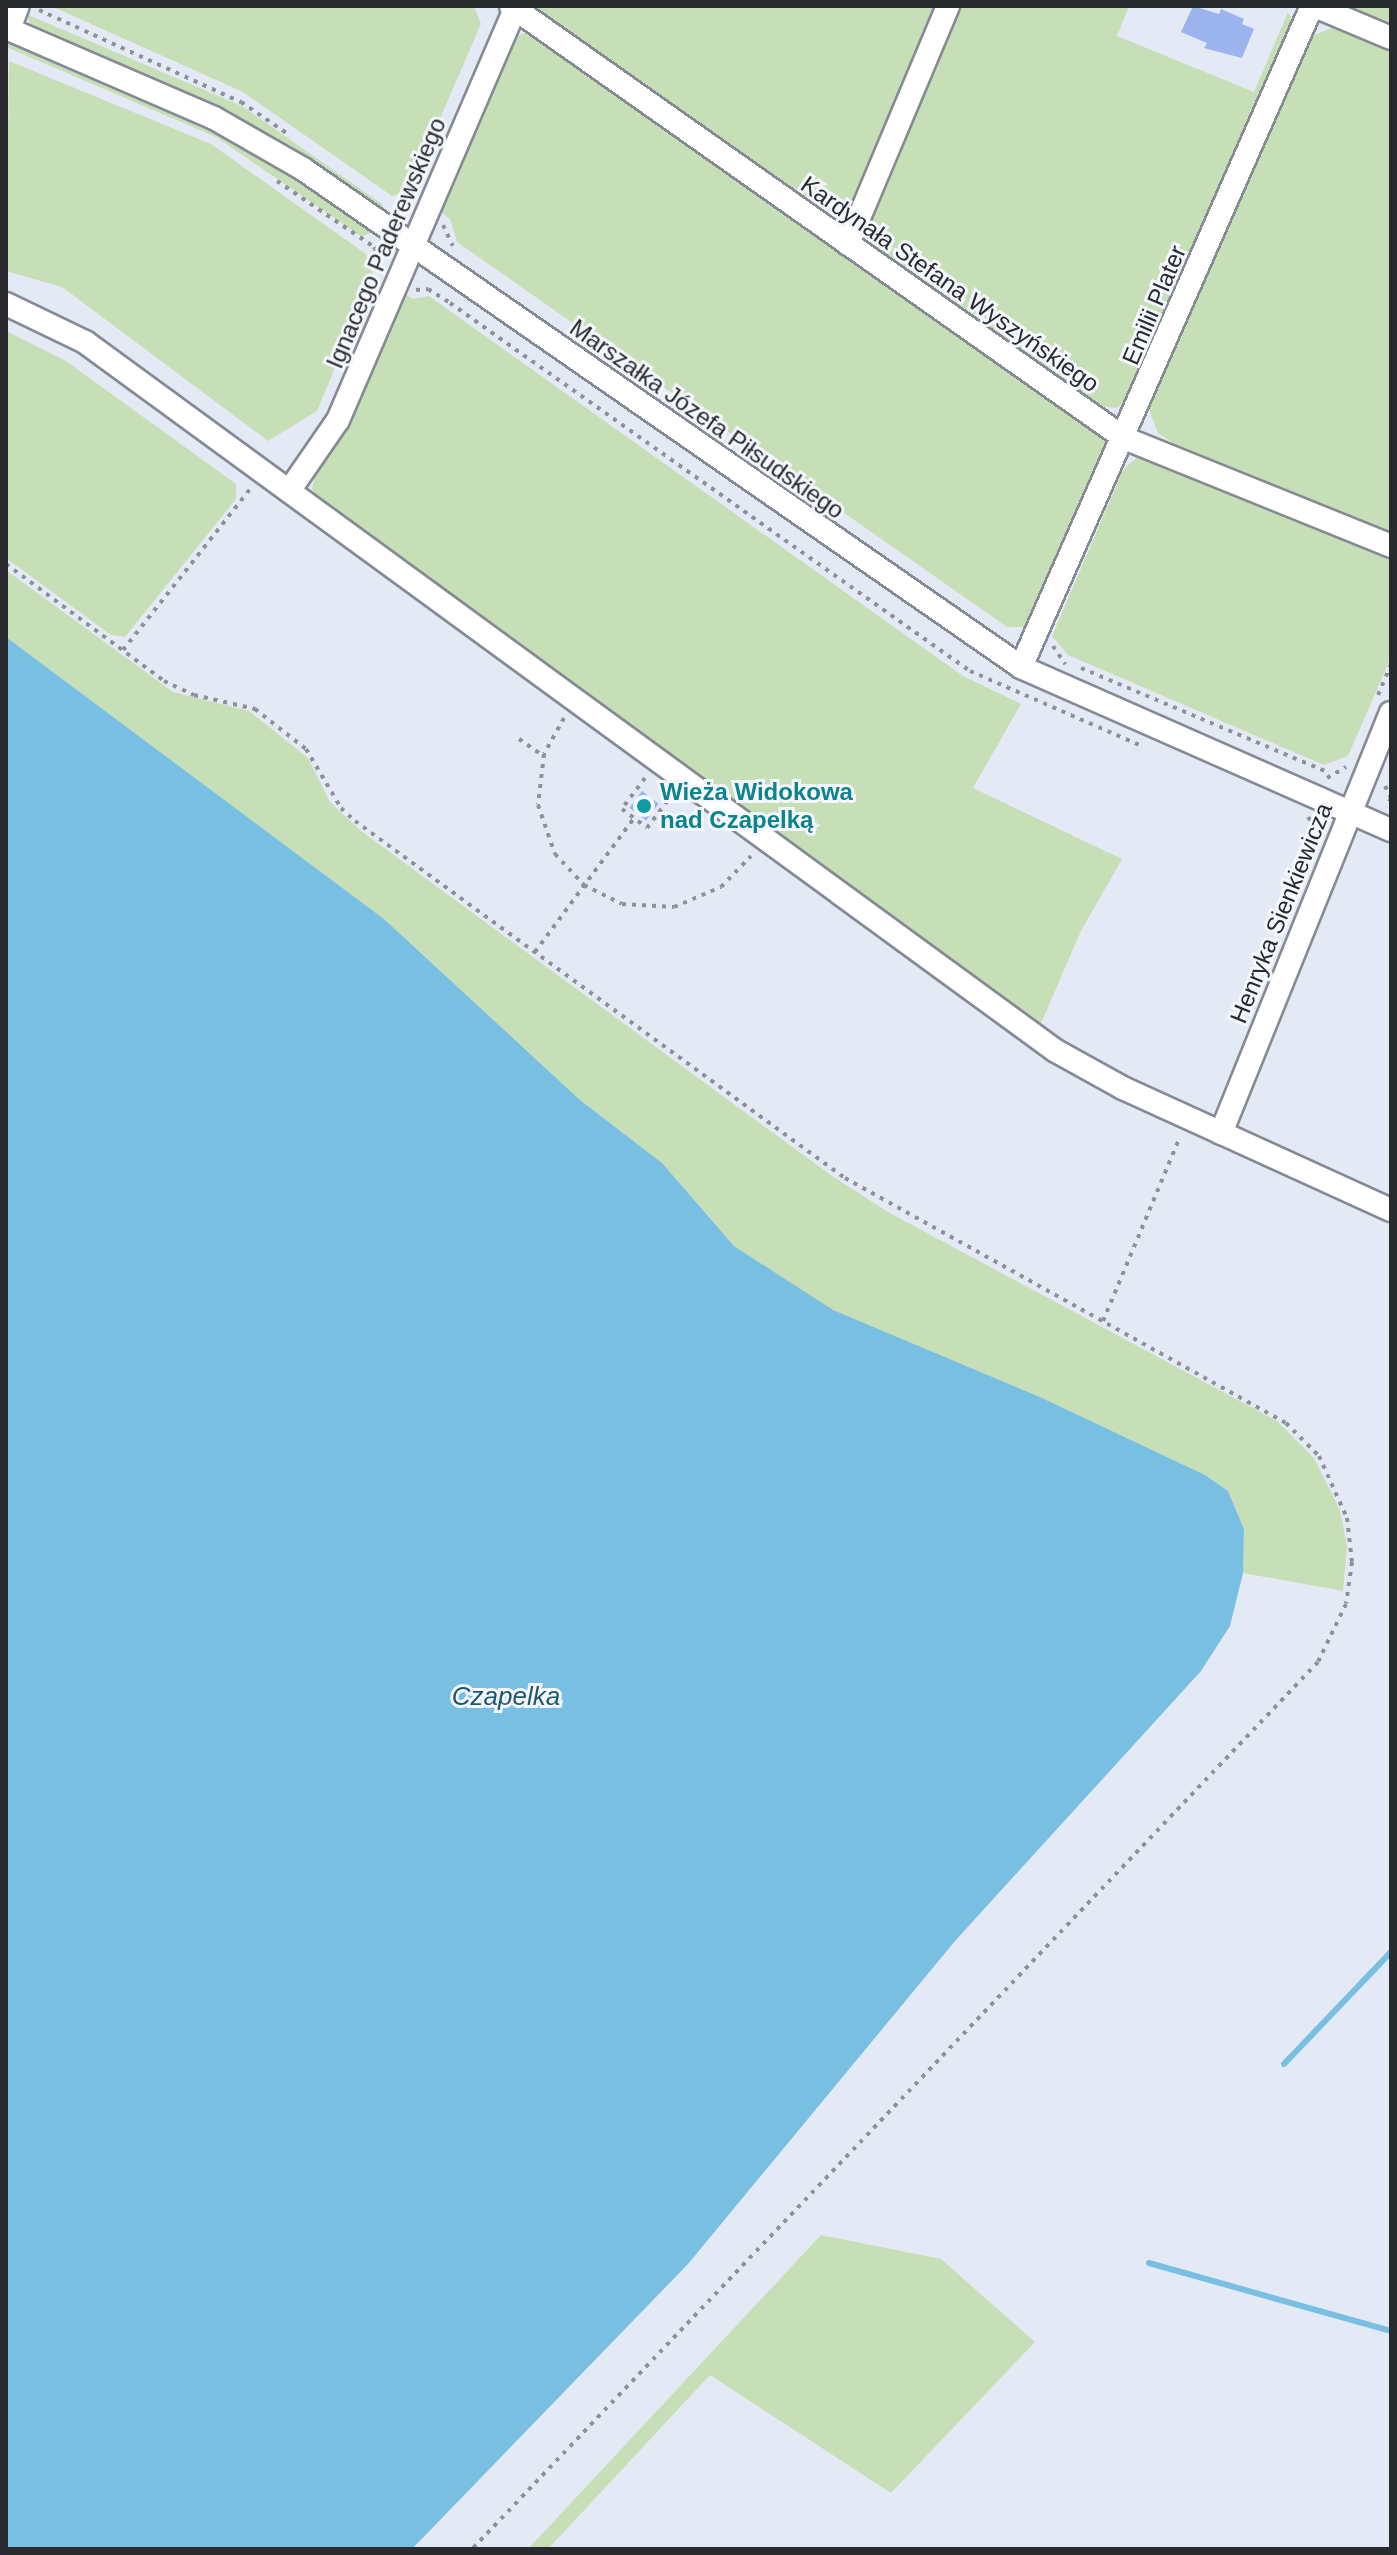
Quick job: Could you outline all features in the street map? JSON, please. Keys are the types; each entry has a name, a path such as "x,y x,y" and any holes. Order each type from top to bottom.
{"street":[{"path":"7,28 18,6"},
{"path":"848,244 948,6"},
{"path":"1313,6 1391,38"},
{"name":"Emilii Plater","path":"1021,667 1313,6"},
{"name":"Kardynała Stefana Wyszyńskiego","path":"514,7 1124,438 1391,546"},
{"name":"Ignacego Paderewskiego","path":"289,491 338,420 514,7"},
{"name":"Marszałka Józefa Piłsudskiego","path":"7,28 214,118 303,169 412,248 1021,667 1391,830"},
{"path":"6,304 85,342 1056,1051 1221,1133 1391,1210"},
{"name":"Henryka Sienkiewicza","path":"1221,1133 1391,713"}],"path":[{"path":"274,179 374,247 398,280 450,303 970,671 1149,749"},
{"path":"123,650 250,488"},
{"path":"6,564 182,690 255,709 306,749 341,808 355,821 856,1186 1267,1410 1319,1456 1341,1496 1351,1540 1346,1604 1329,1645 472,2549"},
{"path":"1066,662 1329,773"},
{"path":"564,718 543,756 538,788 541,822 555,854 584,885 622,904 674,907 721,887 751,856"},
{"path":"519,739 543,756"},
{"path":"646,778 622,809 647,828 671,796"},
{"path":"1293,810 1307,816"},
{"path":"535,952 634,818"},
{"path":"1103,1321 1179,1139"}],"green space":[{"path":"51,6 474,6 481,24 408,192 392,196 243,92"},
{"path":"537,6 938,6 855,204 839,214 807,201 542,15"},
{"path":"959,6 1129,6 1117,36 1254,92 1288,12 1291,17 1292,29 1125,404 1115,408 1101,406 870,243 870,224"},
{"path":"1338,6 1391,6 1391,28"},
{"path":"26,14 242,106 382,204 384,211 268,135 33,30"},
{"path":"1336,26 1391,50 1391,537 1191,455 1158,433 1149,410 1310,37"},
{"path":"524,33 541,36 1104,431 1107,450 1030,627 1007,627 457,242 450,219 441,212 513,39"},
{"path":"6,41 262,153 376,230 362,237 216,137 6,47"},
{"path":"9,61 211,144 366,254 373,276 317,411 268,441 62,287 6,271"},
{"path":"403,293 413,299 429,296 963,676 1021,704 973,788 1122,859 1081,931 1039,1028 317,501 312,488 317,468 358,403"},
{"path":"6,331 66,361 236,484 236,499 125,637 111,635 6,558"},
{"path":"1137,457 1148,457 1391,560 1391,657 1348,756 1324,765 1068,655 1052,636 1123,470"},
{"path":"6,570 173,692 249,711 308,758 330,802 361,831 832,1176 888,1212 1277,1421 1314,1458 1340,1510 1347,1546 1343,1591 1243,1573 1244,1529 1228,1491 1205,1475 1040,1397 832,1310 734,1246 662,1163 580,1100 384,919 6,637"},
{"path":"821,2235 941,2259 1035,2342 891,2493 710,2375 548,2549 528,2549"}],"water":[{"name":"Czapelka","path":"6,637 384,919 580,1100 662,1163 734,1246 833,1310 1040,1397 1205,1475 1228,1491 1244,1529 1243,1573 1230,1626 1201,1671 955,1941 688,2264 412,2549 6,2549"}],"building":[{"path":"1193,6 1219,14 1221,9 1244,19 1242,24 1254,29 1242,58 1204,48 1207,43 1181,32"},
{"name":"Wieża Widokowa nad Czapelką","path":"642,791 659,804 646,820 629,808"}],"waterway":[{"path":"1284,2064 1391,1952"},
{"path":"1149,2263 1391,2331"}],"place":[{"name":"Wieża Widokowa nad Czapelką","path":"644,806"}]}
